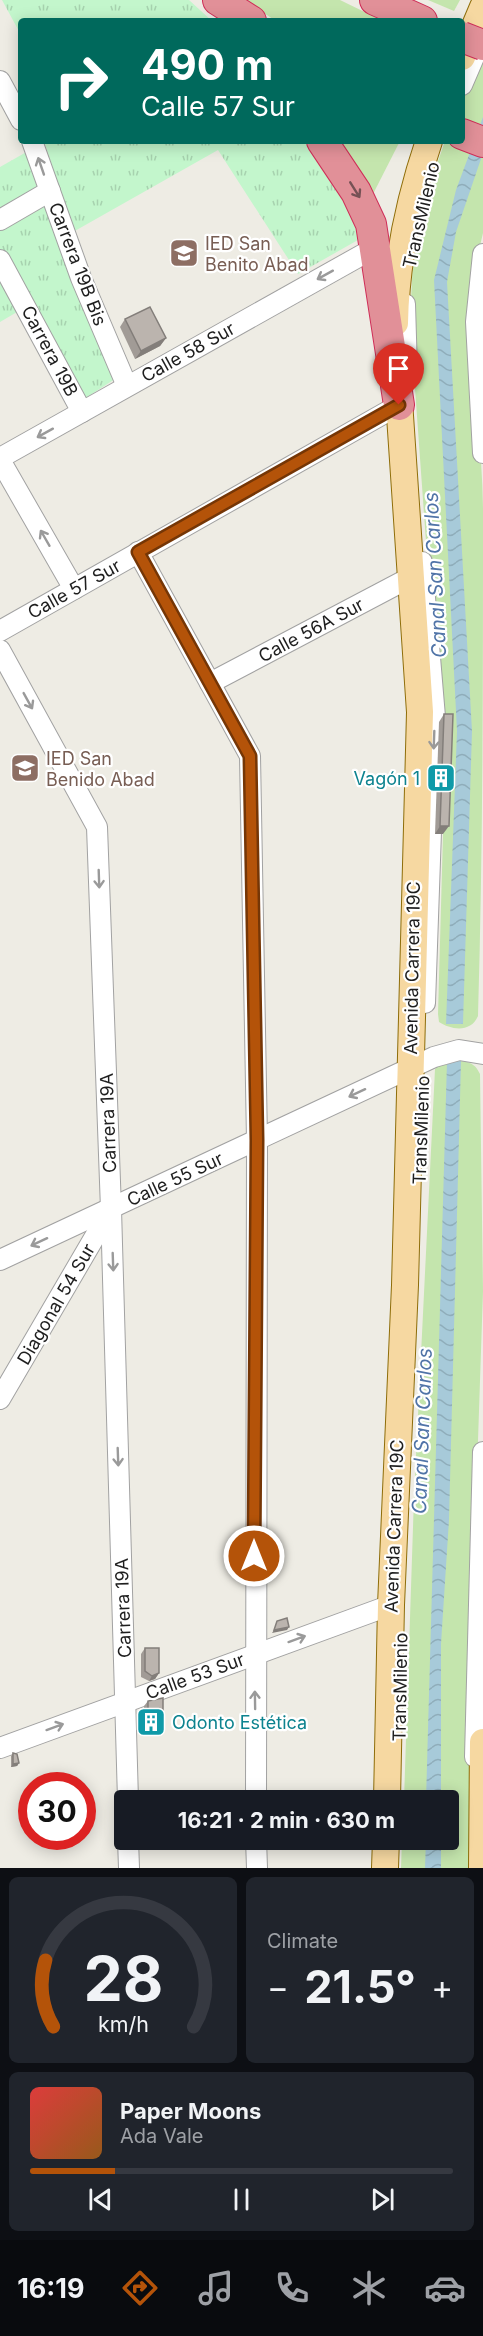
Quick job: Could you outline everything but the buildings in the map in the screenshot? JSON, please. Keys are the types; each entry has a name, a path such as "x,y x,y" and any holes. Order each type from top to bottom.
{"highway":[{"path":"207,0 224,18"},
{"path":"218,0 247,18"},
{"path":"465,38 483,45"},
{"path":"465,135 483,142"},
{"path":"324,144 363,203 376,247 399,405"}],"main road":[{"path":"465,50 483,7"},
{"name":"Avenida Carrera 19C","path":"387,1790 391,1605 416,1065 420,711 395,323 397,276 405,227 428,144"},
{"path":"482,1868 483,1742"},
{"path":"385,1868 386,1850"}],"street":[{"path":"465,78 483,35"},
{"path":"0,81 18,114"},
{"name":"Carrera 19B Bis","path":"33,144 81,278 127,386"},
{"name":"TransMilenio","path":"397,1790 416,1065 435,717 405,349 405,312 411,248 439,144"},
{"path":"0,220 50,191"},
{"name":"Calle 58 Sur","path":"0,459 376,247"},
{"path":"483,254 476,322 483,453"},
{"name":"Carrera 19B","path":"0,260 82,412"},
{"name":"Calle 57 Sur","path":"0,631 399,405"},
{"path":"0,459 74,589"},
{"path":"138,552 250,756 257,1140 254,1655 256,1790"},
{"name":"Calle 56A Sur","path":"210,684 411,577"},
{"name":"Carrera 19A","path":"0,650 97,827 111,1209 128,1790"},
{"name":"Calle 55 Sur","path":"0,1260 416,1065 453,1051 483,1054"},
{"name":"Diagonal 54 Sur","path":"0,1399 111,1209"},
{"path":"474,1868 475,1680 483,1452"},
{"name":"Calle 53 Sur","path":"0,1748 391,1605"},
{"path":"129,1850 129,1868"},
{"path":"256,1850 257,1868"},
{"path":"396,1850 396,1868"}],"green space":[{"path":"2,0 189,0 209,18 18,18 18,29"},
{"path":"244,0 340,0 377,18 271,18"},
{"path":"428,0 460,0 454,11"},
{"path":"483,43 483,233 476,267 473,301 474,370 483,508 480,953 478,1016 471,1025 455,1028 439,1022 438,1014 443,834 439,722 410,319 413,260 436,167 444,144 465,144 465,88"},
{"path":"45,144 315,144 365,236 298,274 218,150 73,232"},
{"path":"337,144 398,144 372,196"},
{"path":"30,150 115,379 81,401 29,305 0,322 0,167"},
{"path":"453,1060 466,1062 473,1064 480,1074 483,1291 469,1710 470,1868 401,1868 402,1850 459,1850 459,1790 404,1790 414,1497 435,1069 440,1064"}],"water":[{"path":"483,117 483,153 456,232 447,282 472,731 463,1024 446,1024 457,731 434,280 456,190"},
{"path":"447,1061 461,1061 449,1520 441,1644 441,1790 426,1790"},
{"path":"426,1850 441,1850 441,1868 425,1868"}],"place":[{"name":"IED San Benito Abad","path":"184,253"},
{"name":"IED San Benido Abad","path":"25,768"},
{"name":"Vagón 1","path":"441,778"},
{"name":"Odonto Estética","path":"151,1722"}],"route":[{"path":"254,1556 257,1140 250,756 138,552 399,405"}],"water label":[{"name":"Canal San Carlos","path":"435,575"},
{"name":"Canal San Carlos","path":"422,1431"}]}
